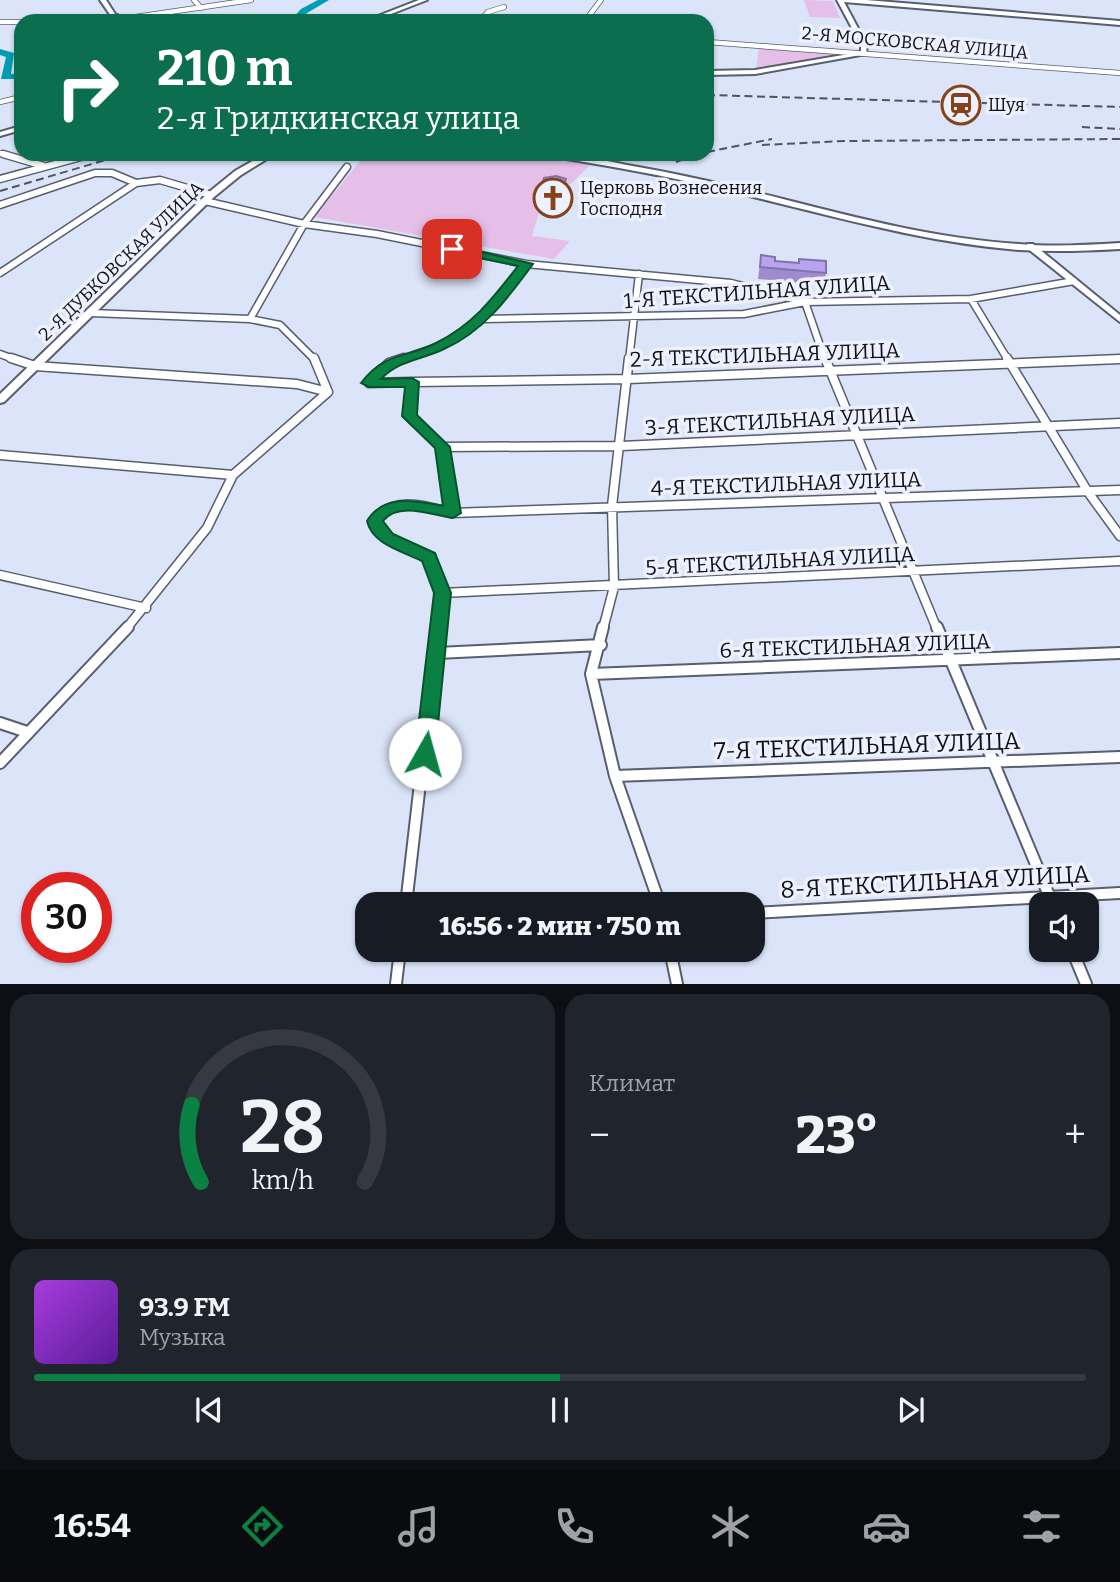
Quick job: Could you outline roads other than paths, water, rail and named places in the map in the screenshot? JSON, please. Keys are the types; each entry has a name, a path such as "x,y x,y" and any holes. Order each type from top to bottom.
{"main road":[{"path":"842,0 1120,23"},
{"path":"714,73 755,72 864,53 864,45 842,0"},
{"name":"2-Я ДУБКОВСКАЯ УЛИЦА","path":"0,400 208,198 238,173 259,161"},
{"path":"590,161 658,172 893,229 1030,246 1120,246"}],"street":[{"path":"194,0 201,8"},
{"path":"158,14 251,0"},
{"path":"390,14 424,0"},
{"path":"590,14 601,0"},
{"path":"486,14 504,7"},
{"name":"2-Я МОСКОВСКАЯ УЛИЦА","path":"714,42 1120,73"},
{"path":"28,161 45,166"},
{"path":"0,179 65,161"},
{"path":"250,319 304,224 347,167"},
{"path":"0,205 95,173 112,173 136,183"},
{"path":"0,272 136,183 160,180 208,198 304,224 377,233 526,264 731,283 805,302 829,370 1047,892"},
{"path":"1030,246 1120,319"},
{"path":"483,320 526,264"},
{"path":"639,274 612,506 614,587 601,645 591,674 615,776 655,892"},
{"name":"1-Я ТЕКСТИЛЬНАЯ УЛИЦА","path":"483,320 744,314 805,302 971,299 1010,290 1074,281"},
{"path":"971,299 1088,492 1120,536"},
{"path":"91,313 250,319 280,325 314,358 328,393"},
{"name":"2-Я ТЕКСТИЛЬНАЯ УЛИЦА","path":"483,320 440,346 389,363 369,383 628,379 1120,359"},
{"path":"0,354 35,366 297,384 328,393"},
{"path":"412,382 409,416 442,447 453,513"},
{"path":"0,763 146,608 207,528 233,475 328,393"},
{"name":"3-Я ТЕКСТИЛЬНАЯ УЛИЦА","path":"442,447 621,446 1120,423"},
{"path":"0,455 233,475"},
{"name":"4-Я ТЕКСТИЛЬНАЯ УЛИЦА","path":"442,593 429,557 387,538 377,528 375,521 380,513 403,504 453,513 1120,490"},
{"name":"5-Я ТЕКСТИЛЬНАЯ УЛИЦА","path":"442,593 614,587 1120,561"},
{"path":"0,575 77,590 146,608"},
{"path":"408,892 442,593"},
{"path":"437,653 601,645"},
{"name":"6-Я ТЕКСТИЛЬНАЯ УЛИЦА","path":"591,674 1120,653"},
{"path":"0,723 27,732"},
{"name":"7-Я ТЕКСТИЛЬНАЯ УЛИЦА","path":"615,776 1120,757"},
{"name":"8-Я ТЕКСТИЛЬНАЯ УЛИЦА","path":"1099,895 1120,893"},
{"name":"8-Я ТЕКСТИЛЬНАЯ УЛИЦА","path":"765,912 1029,902"},
{"path":"396,984 399,962"},
{"path":"672,962 677,984"},
{"path":"1077,962 1086,984"}],"waterway":[{"path":"301,14 325,0"},
{"path":"0,52 11,55 5,77 14,76"}],"railway":[{"path":"714,95 1120,107"},
{"path":"1082,127 1120,129"},
{"path":"714,151 772,139"},
{"path":"762,145 844,141 1120,139"},
{"path":"0,191 102,161"}],"place":[{"name":"Шуя","path":"961,105"},
{"name":"Церковь Вознесения Господня","path":"553,198"}]}
